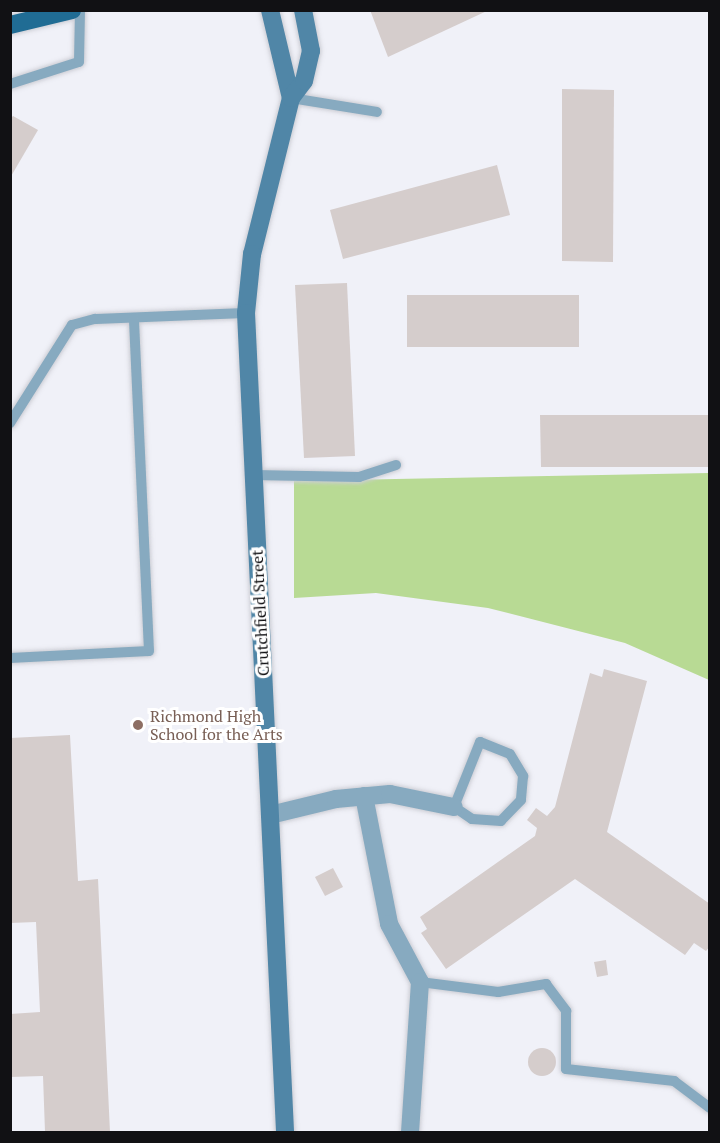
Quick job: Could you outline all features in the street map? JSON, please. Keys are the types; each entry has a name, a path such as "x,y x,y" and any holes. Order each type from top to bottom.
{"main road":[{"path":"10,25 72,10"}],"street":[{"name":"Crutchfield Street","path":"270,10 291,98"},
{"name":"Crutchfield Street","path":"285,1132 246,313 252,254 291,98 304,81 311,51 303,10"},
{"path":"270,815 364,796 414,797 454,807"},
{"path":"364,796 388,924 420,982 410,1132"}],"lane":[{"path":"10,84 79,62 80,10"},
{"path":"291,98 378,112"},
{"path":"10,423 72,325 134,318 246,313"},
{"path":"10,658 149,651 134,318"},
{"path":"254,475 359,477 396,465"},
{"path":"480,742 510,754 519,765 521,800 501,821 472,819 454,807 480,742"},
{"path":"420,982 498,992 546,984 566,1011 566,1069 674,1081 710,1108"}],"green space":[{"path":"709,473 709,680 625,643 488,608 376,593 294,598 294,481"}],"building":[{"path":"370,10 489,10 388,57"},
{"path":"562,89 614,90 613,262 562,261"},
{"path":"13,116 38,130 10,178 10,119"},
{"path":"497,165 510,215 343,259 330,210"},
{"path":"347,283 355,456 304,458 295,285"},
{"path":"407,295 579,295 579,347 407,347"},
{"path":"540,415 710,415 710,467 541,467"},
{"path":"604,669 647,681 607,832 710,904 710,946 706,951 694,943 685,955 575,879 446,969 421,933 427,929 420,917 535,836 537,828 527,820 536,808 547,816 555,807 590,673 602,677"},
{"path":"70,735 78,881 98,879 110,1132 45,1132 43,1076 10,1077 10,1014 40,1012 36,922 10,923 10,738"},
{"path":"333,868 343,887 325,896 315,877"},
{"path":"606,960 608,975 597,977 594,962"},
{"path":"542,1048 552,1052 556,1062 552,1072 542,1076 532,1072 528,1062 532,1052"}],"place":[{"name":"Richmond High School for the Arts","path":"138,725"}]}
